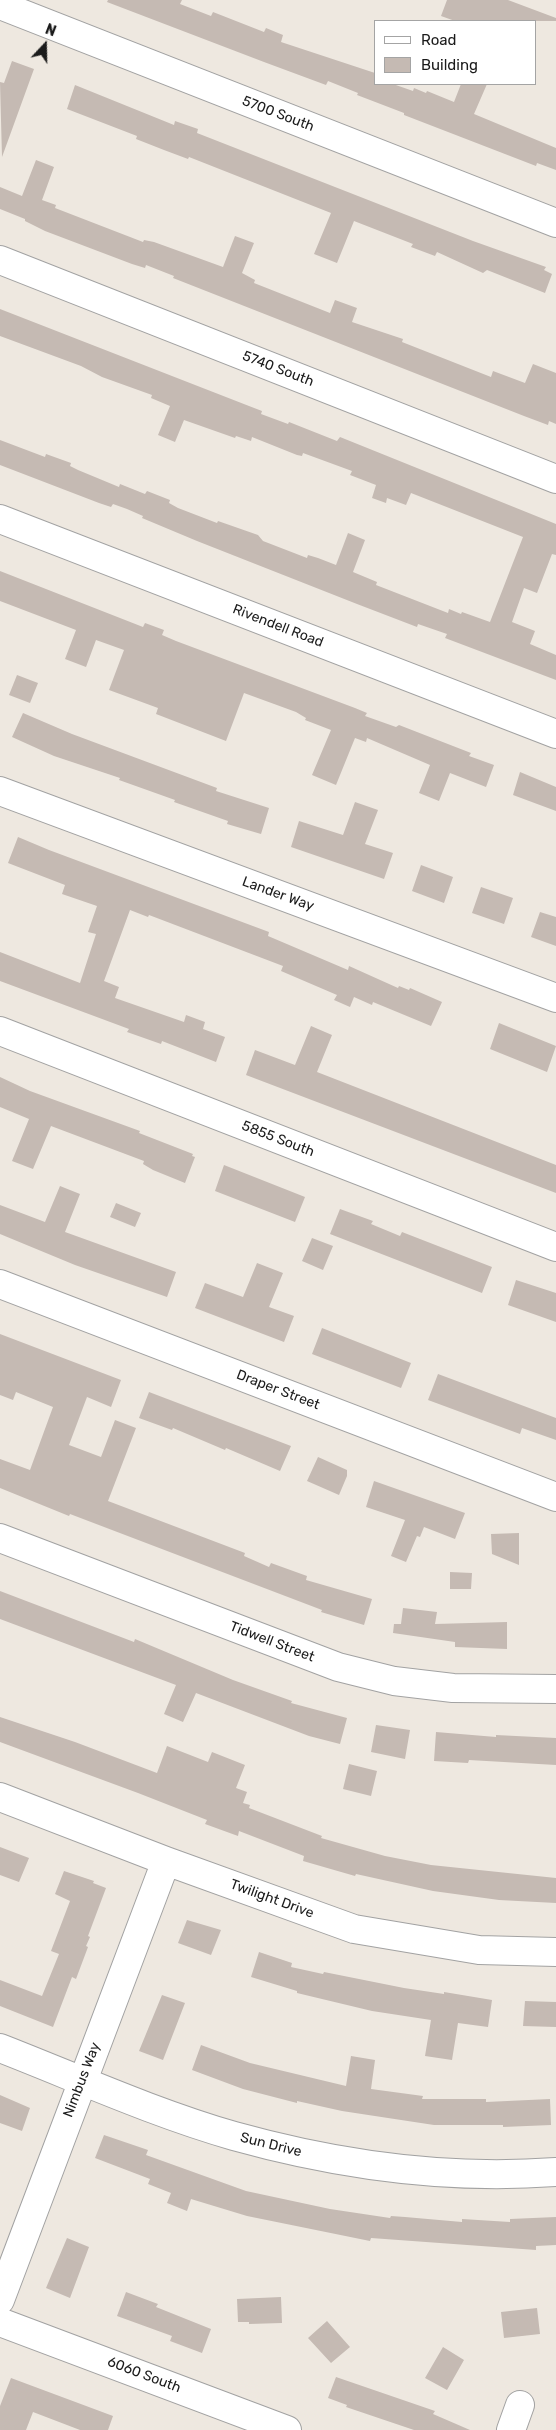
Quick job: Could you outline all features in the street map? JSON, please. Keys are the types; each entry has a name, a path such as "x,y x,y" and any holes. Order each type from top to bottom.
{"street":[{"name":"5700 South","path":"0,5 556,223"},
{"name":"5740 South","path":"0,260 556,479"},
{"name":"Rivendell Road","path":"0,519 556,734"},
{"name":"Lander Way","path":"0,791 556,998"},
{"name":"5855 South","path":"0,1031 556,1246"},
{"name":"Draper Street","path":"0,1284 556,1497"},
{"name":"Tidwell Street","path":"0,1538 338,1667 394,1681 453,1688 556,1689"},
{"name":"Twilight Drive","path":"0,1796 166,1861 354,1929 479,1950 556,1952"},
{"name":"Nimbus Way","path":"0,2300 166,1861"},
{"name":"Sun Drive","path":"0,2048 205,2126 310,2155 348,2162 421,2171 465,2174 556,2172"},
{"name":"6060 South","path":"0,2322 287,2430"}],"building":[{"path":"108,0 182,0 180,4 211,16 213,12 264,32 266,28 283,35 281,42 374,73 374,85 396,85 413,91 414,88 454,102 461,85 487,85 474,114 556,148 556,170 537,163 536,166 404,115 404,113 357,95 358,93 328,81 326,85 107,2"},
{"path":"447,0 508,0 556,18 556,21 452,20 441,16"},
{"path":"12,61 34,69 2,157 0,82 4,83"},
{"path":"75,85 174,125 175,121 198,129 197,133 473,241 546,267 544,270 552,274 545,293 487,270 483,273 437,252 435,256 411,247 413,244 354,221 337,263 314,254 331,213 189,157 188,159 136,139 137,136 67,109"},
{"path":"36,160 54,167 42,200 56,205 55,208 143,242 144,240 154,242 223,267 235,236 254,243 242,273 255,280 254,283 330,313 335,300 357,308 352,322 403,339 402,342 491,377 493,371 525,383 533,364 556,373 556,424 549,421 548,425 524,416 173,278 174,276 146,265 145,268 132,264 45,231 25,221 25,219 0,209 0,187 22,196"},
{"path":"0,309 262,411 261,414 288,424 289,422 337,441 340,437 556,524 556,555 552,554 537,593 524,588 512,622 535,631 530,644 556,655 556,680 445,638 447,634 418,624 417,627 197,541 142,518 143,516 127,509 113,504 111,507 99,503 0,465 0,440 45,457 46,454 71,463 70,466 78,470 119,487 120,484 145,494 147,491 170,500 169,503 178,508 217,523 218,521 258,535 263,541 307,558 308,555 336,565 348,533 365,540 353,572 377,582 376,585 448,613 449,609 490,622 523,537 411,493 406,505 387,498 386,503 372,498 376,485 350,475 352,471 303,453 302,456 297,455 252,437 251,441 236,436 235,438 184,420 175,442 158,435 170,406 151,398 152,395 0,336"},
{"path":"0,571 143,627 145,623 164,630 162,635 176,641 355,708 367,713 365,716 396,727 399,725 471,753 469,756 494,765 486,787 450,773 439,801 419,793 430,765 367,738 366,742 355,738 336,785 312,775 331,730 305,720 306,718 296,712 244,693 226,741 156,714 158,708 109,690 124,650 96,640 86,667 65,659 76,630 0,601"},
{"path":"17,675 38,683 30,703 9,695"},
{"path":"23,713 72,734 217,788 216,791 269,808 261,834 227,824 228,821 174,802 175,800 119,780 120,778 54,756 12,737"},
{"path":"520,772 556,787 556,811 513,795"},
{"path":"355,802 378,810 365,844 393,853 384,879 291,847 299,821 343,835"},
{"path":"18,837 269,932 268,936 348,970 349,966 398,988 399,986 409,990 410,988 442,1002 431,1026 373,1002 372,1005 354,997 350,1007 334,1000 337,995 281,971 283,966 149,915 148,917 130,910 104,981 119,987 115,998 184,1022 186,1015 205,1022 203,1029 225,1037 216,1062 162,1041 161,1044 127,1032 129,1029 0,981 0,952 80,983 96,934 88,932 97,906 62,894 65,885 8,863"},
{"path":"421,865 453,877 444,903 412,891"},
{"path":"481,887 513,898 504,924 472,913"},
{"path":"540,912 556,917 556,946 531,937"},
{"path":"499,1023 556,1046 547,1072 490,1049"},
{"path":"311,1026 332,1035 317,1072 556,1165 556,1193 246,1075 255,1050 295,1065"},
{"path":"0,1077 30,1091 140,1131 139,1133 193,1154 192,1156 195,1157 185,1183 153,1170 143,1164 144,1161 51,1126 33,1169 12,1161 29,1119 0,1107"},
{"path":"224,1165 305,1197 295,1222 215,1191"},
{"path":"60,1186 80,1194 65,1232 176,1272 167,1297 75,1265 0,1234 0,1205 45,1222"},
{"path":"116,1203 141,1213 135,1227 110,1217"},
{"path":"340,1209 373,1221 371,1224 400,1236 402,1232 492,1267 482,1293 330,1234"},
{"path":"312,1238 333,1246 323,1270 302,1261"},
{"path":"257,1263 283,1273 269,1307 294,1316 284,1342 195,1308 205,1283 243,1297"},
{"path":"516,1280 556,1293 556,1322 508,1305"},
{"path":"322,1328 411,1363 401,1388 312,1354"},
{"path":"0,1334 121,1380 111,1407 87,1397 69,1445 101,1457 115,1420 136,1428 108,1501 245,1553 244,1556 269,1567 271,1563 307,1576 306,1580 372,1599 364,1625 321,1612 322,1610 70,1514 69,1516 0,1488 0,1459 30,1470 53,1407 16,1392 13,1400 0,1395"},
{"path":"438,1374 556,1418 556,1440 522,1428 520,1434 428,1400"},
{"path":"149,1392 291,1446 280,1471 173,1428 172,1430 139,1418"},
{"path":"318,1457 347,1470 347,1476 339,1495 307,1481"},
{"path":"374,1481 465,1513 455,1539 424,1527 420,1537 417,1536 406,1562 391,1556 405,1520 366,1507"},
{"path":"519,1533 519,1565 492,1554 491,1534"},
{"path":"450,1572 472,1573 471,1589 450,1589"},
{"path":"0,1591 134,1642 135,1639 233,1680 292,1701 291,1703 347,1718 340,1744 309,1736 196,1693 183,1722 164,1714 176,1685 0,1619"},
{"path":"403,1608 437,1612 435,1624 507,1622 507,1649 455,1647 455,1642 393,1633 394,1624 401,1624"},
{"path":"0,1717 75,1742 157,1773 167,1746 208,1762 212,1752 245,1765 236,1788 247,1792 243,1803 250,1805 249,1808 322,1836 321,1838 385,1856 431,1865 556,1878 556,1903 499,1900 433,1891 356,1874 355,1876 303,1861 304,1856 239,1831 238,1836 205,1824 207,1820 0,1742"},
{"path":"376,1725 410,1730 405,1759 371,1752"},
{"path":"436,1732 496,1737 496,1735 556,1738 556,1765 469,1760 468,1763 434,1761"},
{"path":"349,1764 377,1771 371,1796 343,1789"},
{"path":"0,1847 29,1858 19,1882 0,1875"},
{"path":"64,1871 94,1881 93,1883 106,1888 88,1936 90,1937 86,1946 88,1947 76,1979 72,1977 53,2027 0,2006 0,1980 42,1996 59,1954 51,1951 70,1901 55,1894"},
{"path":"187,1920 221,1930 211,1955 178,1943"},
{"path":"259,1952 292,1963 291,1967 323,1974 324,1972 404,1988 492,2000 488,2027 458,2023 452,2060 425,2056 431,2020 372,2011 297,1993 297,1991 251,1977"},
{"path":"162,1995 185,2003 163,2060 139,2051"},
{"path":"525,2001 556,2002 556,2027 523,2026"},
{"path":"201,2045 250,2063 346,2086 351,2056 375,2060 371,2089 423,2096 422,2099 486,2099 486,2102 550,2099 551,2125 503,2127 503,2125 434,2125 342,2111 297,2101 297,2103 243,2089 192,2070"},
{"path":"0,2095 30,2108 22,2131 0,2123"},
{"path":"104,2135 148,2150 146,2155 246,2191 330,2209 390,2218 391,2216 462,2222 462,2219 510,2222 510,2219 556,2217 556,2245 536,2246 536,2250 371,2238 370,2241 247,2216 191,2199 187,2211 167,2203 171,2193 148,2184 150,2179 95,2158"},
{"path":"67,2238 89,2247 70,2298 46,2288"},
{"path":"126,2292 158,2304 156,2307 211,2329 202,2353 170,2341 172,2336 117,2316"},
{"path":"281,2297 282,2323 249,2324 249,2322 238,2322 237,2299"},
{"path":"537,2308 540,2334 504,2338 501,2312"},
{"path":"327,2321 350,2347 331,2363 308,2338"},
{"path":"443,2347 464,2360 447,2390 425,2378"},
{"path":"336,2377 435,2411 433,2414 470,2430 414,2430 346,2407 347,2405 328,2398"},
{"path":"11,2378 113,2416 108,2430 80,2430 33,2412 26,2430 0,2430 0,2406"}]}
